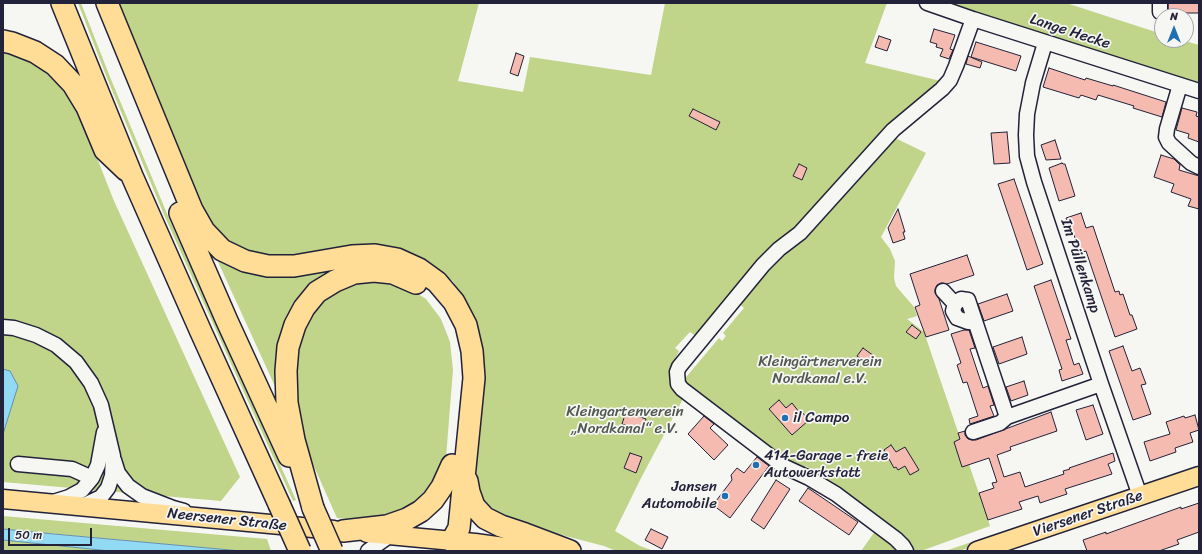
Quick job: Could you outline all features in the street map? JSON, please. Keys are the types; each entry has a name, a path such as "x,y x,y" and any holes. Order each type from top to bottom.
{"highway":[{"path":"62,3 132,176 300,551"},
{"path":"94,3 163,174 227,321 332,551"},
{"path":"107,3 192,210 204,231 222,250 245,261 268,266 294,266 352,256 375,255 396,259 419,269 437,282 454,302 466,325 473,358 474,378 445,528 452,541"},
{"path":"3,41 35,52 55,65 73,84 87,107 105,150 132,176"},
{"path":"313,508 294,440 287,403 286,371 288,347 295,325 304,308 317,292 334,281 354,273 374,271 394,273 412,280 430,292 444,309 455,331 460,355 461,378 458,466 474,506 485,518 501,526 570,551"},
{"path":"342,531 387,526 407,520 421,511 433,500 458,466"}],"main road":[{"name":"Viersener Straße","path":"976,551 1199,476"},
{"name":"Neersener Straße","path":"3,499 209,517 389,536 452,541 533,551"}],"street":[{"name":"Lange Hecke","path":"927,3 1045,43 1199,91"},
{"path":"906,551 896,539 836,494 809,478 783,466 682,389 678,384 677,372 679,367 763,265 779,249 800,233 894,130 942,89 950,80 973,19"},
{"name":"Im Püllenkamp","path":"1045,43 1033,83 1027,114 1027,156 1034,182 1101,384 1140,496"},
{"path":"1180,85 1166,137 1169,143 1191,163 1199,167"},
{"path":"943,291 955,304 961,299 968,300 1007,416"},
{"path":"3,327 14,328 36,335 56,345 76,362 91,383 101,406 118,473 128,486 142,496 172,508 209,517"},
{"path":"973,432 1000,422 1007,416 1101,384"},
{"path":"50,503 69,497 82,490 92,478 98,465 105,426"},
{"path":"82,506 101,497 108,488 112,476 113,456"},
{"path":"18,464 72,469 92,478"},
{"path":"368,551 389,536"},
{"path":"287,551 292,551"}],"green space":[{"path":"78,3 81,3 168,216 296,500 293,501 165,217 107,78"},
{"name":"Kleingartenverein „Nordkanal“ e.V.","path":"119,3 479,3 458,81 523,92 530,57 651,75 665,3 887,3 865,63 945,82 697,337 690,332 675,348 679,351 671,367 671,378 685,395 615,531 640,546 654,551 616,551 604,546 535,528 504,516 485,503 474,486 481,365 477,326 453,281 412,254 368,247 286,260 260,257 233,247 215,230 202,207"},
{"path":"939,3 1066,3 1154,31 1154,48 1194,48 1194,44 1199,45 1199,87"},
{"path":"3,52 9,53 37,65 62,87 80,115 114,201 240,477 221,501 3,482"},
{"name":"Kleingärtnerverein Nordkanal e.V.","path":"891,136 926,153 881,237 890,249 895,261 894,278 896,286 914,307 917,316 907,319 924,332 990,526 921,551 916,551 806,466 801,471 682,382 719,338 722,341 726,336 723,333 744,308 737,302"},
{"path":"214,253 353,262 299,302 279,395"},
{"path":"376,279 403,285 426,299 441,319 450,342 453,370 446,457 435,486 416,506 368,521 337,518 308,453 296,412 296,343 307,314 324,296 350,282"},
{"path":"3,516 267,539 271,551 241,551 3,529"},
{"path":"1031,522 1036,525 959,551 945,551"},
{"path":"876,530 901,551 861,551"},
{"path":"3,540 110,551 3,551"}],"water":[{"path":"3,369 10,371 18,386 3,434"},
{"path":"3,529 241,551 110,551 3,540"}],"building":[{"path":"1168,3 1199,3 1199,13 1194,13 1194,8 1168,8"},
{"path":"934,29 955,35 950,49 953,50 949,59 940,56 943,49 936,47 937,44 930,42"},
{"path":"879,36 891,40 887,51 875,47"},
{"path":"976,42 1021,56 1016,71 971,57"},
{"path":"516,53 524,56 518,76 510,73"},
{"path":"968,56 982,62 980,68 966,64"},
{"path":"1049,68 1085,80 1086,78 1113,85 1166,102 1162,117 1133,108 1134,106 1098,95 1096,100 1081,95 1079,98 1043,87"},
{"path":"1182,108 1197,112 1196,116 1199,117 1199,142 1188,138 1189,134 1176,130"},
{"path":"693,109 720,122 716,130 689,116"},
{"path":"1007,132 1010,163 994,164 991,133"},
{"path":"1055,140 1061,159 1046,160 1041,145"},
{"path":"1161,155 1174,159 1180,165 1179,170 1199,176 1199,209 1188,206 1191,199 1171,192 1174,184 1154,177"},
{"path":"1062,163 1065,164 1075,196 1059,201 1049,168"},
{"path":"799,164 807,168 802,180 793,176"},
{"path":"1014,179 1043,264 1027,270 998,184"},
{"path":"898,209 905,232 903,232 905,239 893,243 888,228"},
{"path":"1081,213 1086,228 1093,226 1115,292 1119,291 1120,295 1123,294 1130,315 1132,315 1137,329 1115,337 1086,251 1080,253 1073,232 1071,233 1066,218"},
{"path":"967,255 974,275 947,284 941,283 937,285 935,289 935,293 939,299 949,330 926,337 915,307 920,305 910,274"},
{"path":"1051,280 1071,339 1066,340 1074,365 1079,363 1083,374 1062,381 1059,370 1062,369 1034,286"},
{"path":"1007,294 1013,311 984,321 978,304"},
{"path":"912,325 921,332 916,339 906,332"},
{"path":"969,330 975,348 970,349 983,388 988,386 994,405 990,406 994,416 970,424 969,419 978,416 967,382 963,383 957,365 961,363 951,334"},
{"path":"1022,337 1027,354 999,364 993,347"},
{"path":"1123,346 1132,371 1140,368 1146,384 1141,385 1151,414 1133,420 1109,351"},
{"path":"863,348 874,356 868,364 857,356"},
{"path":"1024,381 1028,395 1011,401 1006,387"},
{"name":"il Campo","path":"779,400 786,408 792,403 799,412 800,410 809,420 792,435 769,409"},
{"path":"1093,405 1103,434 1086,440 1076,410"},
{"path":"626,412 646,419 642,430 622,424"},
{"path":"1051,412 1057,431 1010,447 1011,450 997,455 1004,477 1020,472 1025,487 1064,474 1063,471 1070,469 1069,468 1113,453 1115,461 1108,464 1112,474 1065,489 1067,494 1040,503 1038,496 1019,502 1022,509 988,520 979,493 994,488 992,483 997,482 989,458 962,467 954,442 960,439 958,433 965,431 965,435 968,439 976,440"},
{"path":"1195,415 1199,430 1190,433 1193,442 1175,448 1176,452 1150,461 1144,442 1170,434 1166,422 1184,416 1185,418"},
{"path":"704,416 714,424 710,428 728,445 714,460 688,434"},
{"path":"891,445 896,452 905,447 919,470 910,475 905,466 898,470 896,467 894,468 884,450"},
{"path":"630,453 642,457 636,473 624,468"},
{"path":"757,457 769,466 730,518 713,505 732,480 731,475 737,468 744,473"},
{"path":"776,480 790,489 764,529 751,520"},
{"path":"808,488 858,522 849,535 799,501"},
{"path":"1199,503 1199,532 1177,540 1179,544 1159,551 1087,551 1083,540 1106,532 1106,534 1181,507 1181,509"},
{"path":"651,529 668,537 662,549 645,540"}],"place":[{"name":"il Campo","path":"785,418"},
{"name":"414-Garage - freie Autowerkstatt","path":"756,465"},
{"name":"Jansen Automobile","path":"725,496"}]}
